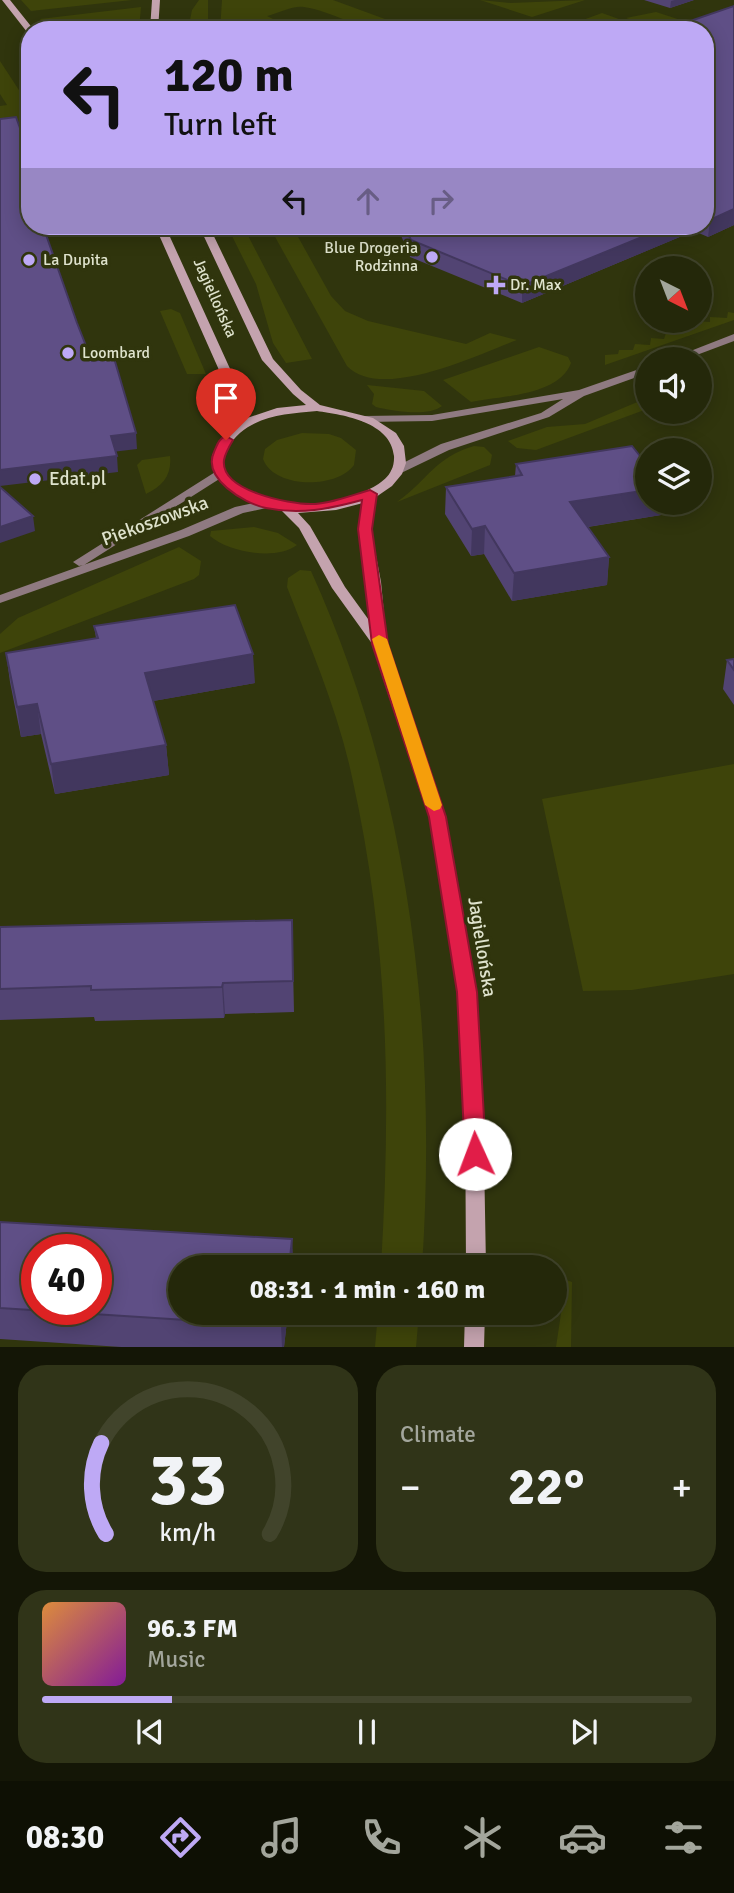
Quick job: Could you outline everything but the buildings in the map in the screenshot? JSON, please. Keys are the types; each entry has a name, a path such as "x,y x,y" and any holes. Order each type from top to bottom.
{"street":[{"path":"6,0 23,21"},
{"path":"155,21 156,0"},
{"name":"Jagiellońska","path":"164,235 241,406 237,426"},
{"name":"Jagiellońska","path":"208,235 268,360 286,382 317,408"},
{"path":"707,347 734,337"},
{"path":"581,393 552,411 445,447 397,471 385,486 370,494 326,507 285,508 267,504 238,489 220,473 217,460 237,426 275,412 317,408 364,419 432,418 581,393 635,374"},
{"path":"364,419 384,430 396,442 401,454 397,471"},
{"name":"Piekoszowska","path":"57,576 220,473"},
{"name":"Jagiellońska","path":"370,494 365,529 380,644 437,817 467,992 474,1100 476,1255"},
{"name":"Piekoszowska","path":"0,599 57,576 185,533 239,510 267,504"},
{"name":"Jagiellońska","path":"285,508 304,526 340,588 380,644"},
{"path":"474,1347 475,1325"}],"green space":[{"path":"21,0 132,0 31,11"},
{"path":"199,0 208,0 208,21 190,21 192,10"},
{"path":"222,0 333,0 390,21 350,21 300,7 267,16 275,20 272,21 221,21"},
{"path":"480,0 511,3 585,0 532,17"},
{"path":"141,7 140,21 40,19"},
{"path":"656,12 684,21 635,21 626,18"},
{"path":"602,13 624,21 580,21"},
{"path":"0,61 21,93 21,144 0,142 0,106 7,105 0,94"},
{"path":"232,235 248,235 312,359 286,363 273,343 256,284"},
{"path":"274,235 297,235 331,296 345,311 368,321 466,344 490,333 517,340 455,364 406,377 383,379 363,376 347,366"},
{"path":"171,309 180,313 206,374 187,374 160,311"},
{"path":"728,312 734,313 734,320 712,328 712,317 727,318"},
{"path":"666,333 697,333 657,347 635,347 635,355 605,365 605,355 618,354 619,350 633,350 635,344 650,345 651,338 664,339"},
{"path":"539,347 568,357 571,363 564,374 542,388 471,402 443,380"},
{"path":"367,385 424,391 442,406 419,412 376,407 372,404 374,394"},
{"path":"635,403 635,413 536,450 517,448 508,441 547,427 585,424"},
{"path":"302,433 329,434 341,438 356,450 354,465 346,473 321,482 292,480 269,469 263,459 265,449 277,440"},
{"path":"474,446 484,447 492,455 490,465 397,502 440,463"},
{"path":"170,456 165,479 146,494 137,465 142,460"},
{"path":"254,527 278,533 297,545 277,553 252,552 228,546 210,536 211,531"},
{"path":"179,547 201,561 199,575 194,579 0,653 0,634 18,618"},
{"path":"300,570 311,571 345,653 372,738 393,824 409,912 420,1000 426,1178 423,1255 382,1255 386,1081 374,900 346,752 323,680 287,587 288,578"},
{"path":"734,764 734,974 632,990 583,991 542,799"},
{"path":"567,1280 572,1282 571,1347 556,1347 559,1325 567,1325"},
{"path":"377,1325 418,1325 416,1347 375,1347"}],"slow traffic":[{"path":"379,639 434,805"}],"place":[{"name":"Blue Drogeria Rodzinna","path":"432,257"},
{"name":"La Dupita","path":"29,260"},
{"name":"Dr. Max","path":"496,285"},
{"name":"Loombard","path":"68,353"},
{"name":"Edat.pl","path":"35,479"}],"route":[{"path":"226,440 217,460 220,473 238,489 267,504 301,509 326,507 370,494 366,505 365,529 380,644 437,817 467,992 475,1154"}]}
